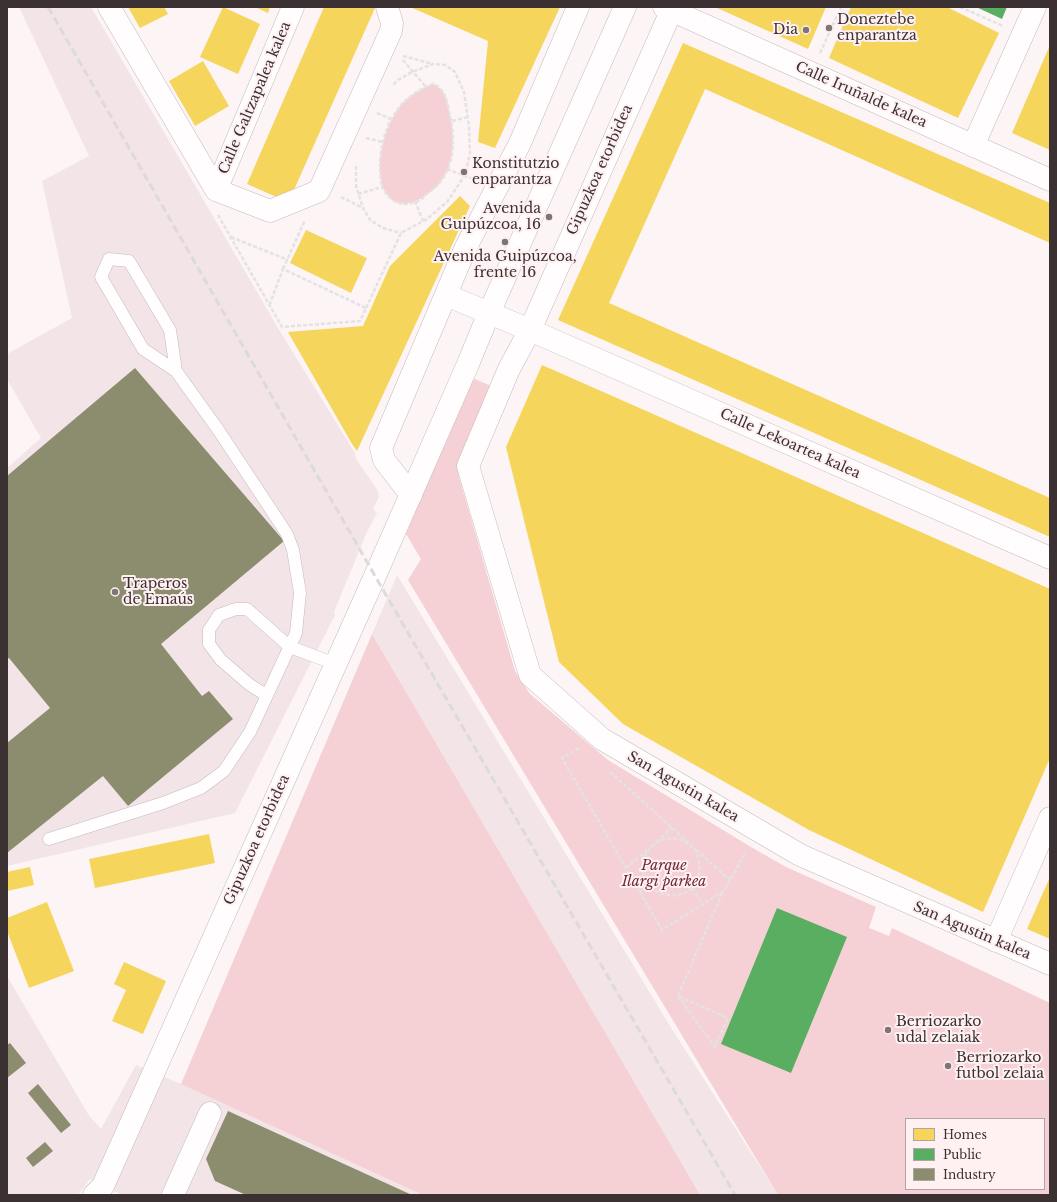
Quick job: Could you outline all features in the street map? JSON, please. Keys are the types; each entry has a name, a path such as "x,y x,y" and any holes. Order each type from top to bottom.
{"street":[{"path":"110,7 216,190 270,211 319,191 391,31 392,23 388,7"},
{"name":"Calle Galtzapalea kalea","path":"216,190 293,7"},
{"path":"411,495 384,460 381,448 466,247 520,143 578,7"},
{"name":"Gipuzkoa etorbidea","path":"100,1192 411,495 489,313 625,7"},
{"path":"973,146 1035,7"},
{"name":"Gipuzkoa etorbidea","path":"468,466 509,369 530,330 669,8"},
{"name":"Calle Iruñalde kalea","path":"669,8 1050,180"},
{"path":"446,295 530,330"},
{"name":"Calle Lekoartea kalea","path":"530,330 1050,558"},
{"name":"San Agustin kalea","path":"468,466 530,675 602,739 800,855 1050,964"},
{"path":"996,941 1050,818"},
{"path":"179,1193 210,1113"}],"lane":[{"path":"48,839 163,803 201,788 224,771 250,732 296,633 300,593 292,550 287,534 219,431 176,371 143,349 101,277 109,259 129,261 170,330 176,371"},
{"path":"266,696 250,685 221,660 209,644 209,630 219,615 236,609 247,609 290,647 336,664"}],"path":[{"path":"819,54 841,7"},
{"path":"960,7 1007,28"},
{"path":"217,212 282,328 360,321 401,233 423,221 446,202 464,175 470,153 470,127 464,92 455,72 445,65 433,64 398,55 426,87"},
{"path":"388,89 398,80 412,72 433,64"},
{"path":"433,84 439,87 446,98 452,121 453,143 449,165 439,184 419,200 408,204 398,204 390,199 382,187 380,160 383,142 391,119 404,102 426,87 433,84"},
{"path":"373,111 391,119"},
{"path":"452,121 468,117"},
{"path":"361,137 383,142"},
{"path":"356,164 356,186 362,208 370,220 383,228 401,233"},
{"path":"447,169 479,181"},
{"path":"358,194 382,187"},
{"path":"338,196 362,208"},
{"path":"415,201 423,221"},
{"path":"269,306 306,218"},
{"path":"231,237 288,260"},
{"path":"284,269 366,308"},
{"path":"579,748 562,758 662,930 724,891"},
{"path":"606,767 730,880"},
{"path":"626,868 672,828"},
{"path":"673,838 681,840 695,849 700,865 700,873 692,888 675,896 656,892 649,885 643,870 643,862 650,847 657,842 673,838"},
{"path":"678,996 724,891 746,852"},
{"path":"640,892 649,885"},
{"path":"692,888 703,904"},
{"path":"678,996 728,1018 715,1047 687,1008 678,996"}],"shaded area":[{"path":"19,7 91,7 281,333 355,453 356,459 378,491 379,497 373,509 377,513 366,534 334,612 335,615 235,813 7,866 7,468 41,438 7,379 7,354 72,318 42,181 89,156"},
{"path":"397,575 670,1026 778,1195 699,1195 372,634"},
{"path":"7,976 88,1114 101,1129 136,1065 209,1094 426,1195 122,1195 90,1179 78,1195 7,1195"}],"green space":[{"path":"433,84 443,92 447,103 453,145 451,159 443,178 434,189 422,198 401,204 395,202 389,197 383,187 380,175 382,148 391,121 397,110 410,96"},
{"name":"Parque Ilargi parkea","path":"470,377 496,388 459,477 515,671 530,694 608,760 786,867 876,907 869,928 889,936 892,928 1050,1003 1050,1195 778,1195 408,580 421,559 406,534"},
{"path":"372,634 700,1195 423,1195 181,1084"}],"building: Homes":[{"path":"128,7 164,7 168,14 140,28"},
{"path":"223,7 260,24 238,74 200,57"},
{"path":"255,7 270,7 268,13"},
{"path":"324,7 375,8 293,192 281,199 247,184"},
{"path":"410,7 560,7 495,148 478,142 488,41"},
{"path":"715,7 826,7 808,49"},
{"path":"851,7 947,7 999,33 958,118 829,58"},
{"path":"683,43 1050,203 1050,243 705,89 609,303 1050,498 1050,537 558,320"},
{"path":"1050,45 1050,150 1012,133"},
{"path":"203,61 229,106 195,126 169,81"},
{"path":"460,196 470,206 357,451 288,332 363,326 390,266"},
{"path":"306,230 367,258 351,293 290,263"},
{"path":"542,365 1050,589 1050,758 983,912 809,830 623,724 559,662 506,447"},
{"path":"209,834 215,863 95,888 89,859"},
{"path":"30,867 34,885 7,891 7,872"},
{"path":"1050,877 1050,939 1027,929"},
{"path":"47,902 74,971 29,988 7,931 7,918"},
{"path":"124,962 166,981 143,1034 112,1021 126,990 114,984"}],"building: Public":[{"path":"976,7 1007,7 1002,19"},
{"path":"777,908 847,937 791,1073 721,1044"}],"building: Industry":[{"name":"Traperos de Emaús","path":"135,368 284,541 161,644 202,696 209,691 233,719 128,806 103,776 7,853 7,743 50,708 9,658 7,659 7,476"},
{"path":"10,1043 26,1063 7,1078 7,1045"},
{"path":"38,1084 71,1125 61,1133 28,1093"},
{"path":"228,1111 412,1195 246,1195 215,1181 206,1159"},
{"path":"45,1142 53,1151 33,1167 26,1158"}],"railway":[{"path":"48,7 386,595 735,1195"}],"place":[{"name":"Doneztebe enparantza","path":"829,28"},
{"name":"Dia","path":"806,30"},
{"name":"Konstitutzio enparantza","path":"464,172"},
{"name":"Avenida Guipúzcoa, 16","path":"549,217"},
{"name":"Avenida Guipúzcoa, frente 16","path":"505,242"},
{"name":"Traperos de Emaús","path":"115,592"},
{"name":"Berriozarko udal zelaiak","path":"888,1030"},
{"name":"Berriozarko futbol zelaia","path":"948,1066"}]}
